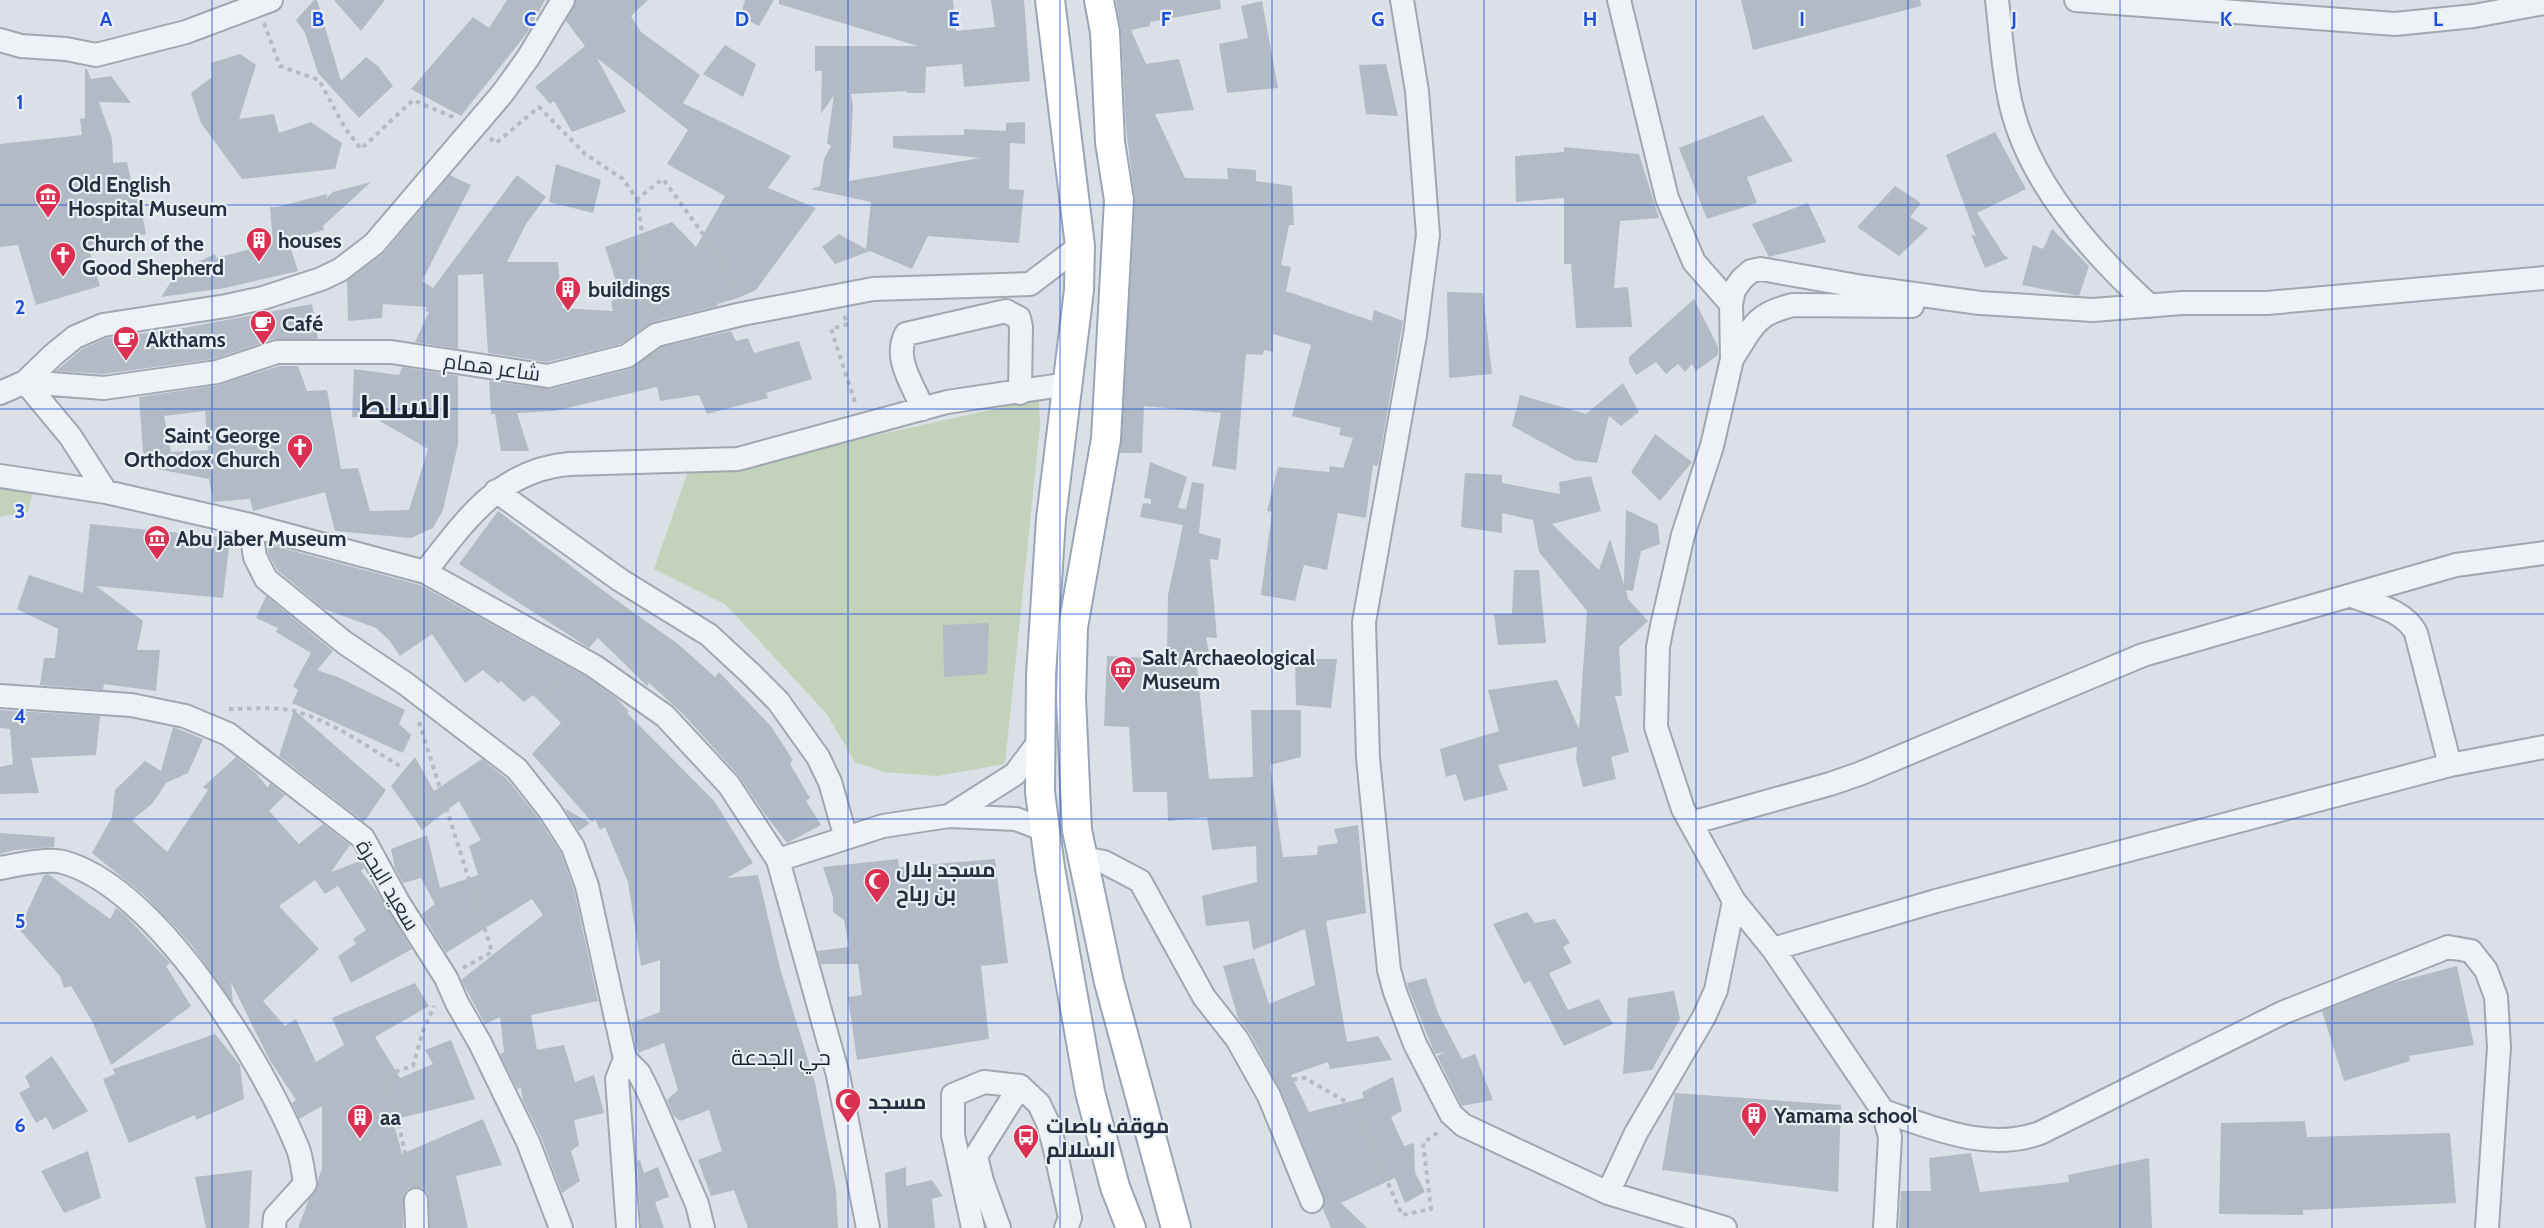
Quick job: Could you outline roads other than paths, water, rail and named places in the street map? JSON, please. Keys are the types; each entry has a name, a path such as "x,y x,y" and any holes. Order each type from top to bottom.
{"main road":[{"path":"1050,0 1080,246 1078,290 1051,519 1041,675 1040,792 1090,1092 1115,1187 1131,1228"},
{"path":"1099,0 1105,33 1110,142 1119,200 1106,439 1073,627 1071,698 1077,830 1109,982 1176,1228"},
{"path":"1068,384 1108,380"}],"street":[{"path":"0,393 25,382 75,337 103,325 263,298 321,279 340,270 374,244 476,127 528,58 563,0"},
{"path":"1402,0 1417,91 1428,235 1415,335 1364,622 1368,758 1386,945 1395,992 1415,1044 1451,1114 1463,1125 1479,1135 1608,1193 1725,1228"},
{"path":"1619,0 1667,198 1694,262 1731,304"},
{"path":"1996,0 2011,105 2024,140 2050,195 2112,270 2150,306"},
{"path":"2076,0 2269,7 2395,24 2474,16 2544,3"},
{"path":"0,40 21,46 66,49 96,55 186,33 265,3"},
{"name":"شاعر همام","path":"25,382 104,388 217,372 277,352 391,352 548,376 627,357 657,335 742,314 873,289 1030,284 1080,246"},
{"path":"1885,1228 1890,1137 1883,1111 1773,949 1734,901 1675,790 1656,728 1658,647 1683,535 1712,446 1732,359 1731,304 1734,290 1751,271 1761,269 1863,287 1980,303 2093,310 2182,303 2267,303 2544,278"},
{"path":"1732,359 1760,318 1775,309 1792,305 1949,306 1980,303"},
{"path":"923,408 902,360 900,350 906,333 1006,311 1019,318 1021,327 1020,393"},
{"path":"25,382 70,436 106,492"},
{"path":"424,572 496,491 530,471 549,466 738,459 923,408 971,398 1020,393 1068,384"},
{"path":"0,476 106,492 250,525 424,572 594,666 665,716 729,784 777,860 838,1075 868,1228"},
{"path":"496,491 620,580 709,634 751,674 778,701 818,757 830,782 846,838"},
{"path":"250,525 255,557 266,579 345,643 406,684 517,770 550,812 573,847 587,886 625,1059 639,1073 648,1091 697,1204 703,1228"},
{"path":"1691,823 1859,774 2143,655 2456,565 2544,553"},
{"path":"2352,596 2396,613 2411,623 2416,633 2450,765"},
{"name":"سعيد البحرة","path":"0,696 131,705 185,716 228,734 363,838 398,902 446,978 457,1003 480,1043 528,1142 561,1228"},
{"path":"949,816 1015,774 1041,739"},
{"path":"1773,949 1936,901 2450,765 2544,747"},
{"path":"777,860 883,826 949,816 1016,819 1045,830"},
{"path":"1082,858 1104,862 1140,881 1204,997 1238,1039 1266,1089 1312,1201"},
{"path":"0,868 62,862 100,878 143,913 206,986 246,1044 297,1145 305,1184 275,1216 274,1228"},
{"path":"1608,1193 1636,1132 1704,1017 1716,990 1734,901"},
{"path":"1883,1111 1960,1136 1992,1140 2024,1139 2282,1013 2448,947 2465,948 2486,970 2496,997 2499,1047 2487,1228"},
{"path":"625,1059 617,1079 628,1228"},
{"path":"974,1228 953,1136 953,1095 984,1082 1020,1086 1038,1104 1048,1122 1070,1218 1066,1228"},
{"path":"999,1228 982,1181 976,1156 1020,1086"},
{"path":"416,1200 417,1228"}],"place":[{"name":"Old English Hospital Museum","path":"48,219"},
{"name":"houses","path":"259,263"},
{"name":"Church of the Good Shepherd","path":"63,278"},
{"name":"buildings","path":"568,312"},
{"name":"Café","path":"263,346"},
{"name":"Akthams","path":"126,362"},
{"name":"Saint George Orthodox Church","path":"300,470"},
{"name":"Abu Jaber Museum","path":"157,561"},
{"name":"Salt Archaeological Museum","path":"1123,692"},
{"name":"مسجد بلال بن رباح","path":"877,904"},
{"name":"مسجد","path":"848,1124"},
{"name":"Yamama school","path":"1754,1138"},
{"name":"aa","path":"360,1140"},
{"name":"موقف باصات السلالم","path":"1026,1160"}],"district":[{"name":"السلط","path":"405,406"},
{"name":"حي الجدعة","path":"781,1057"}]}
